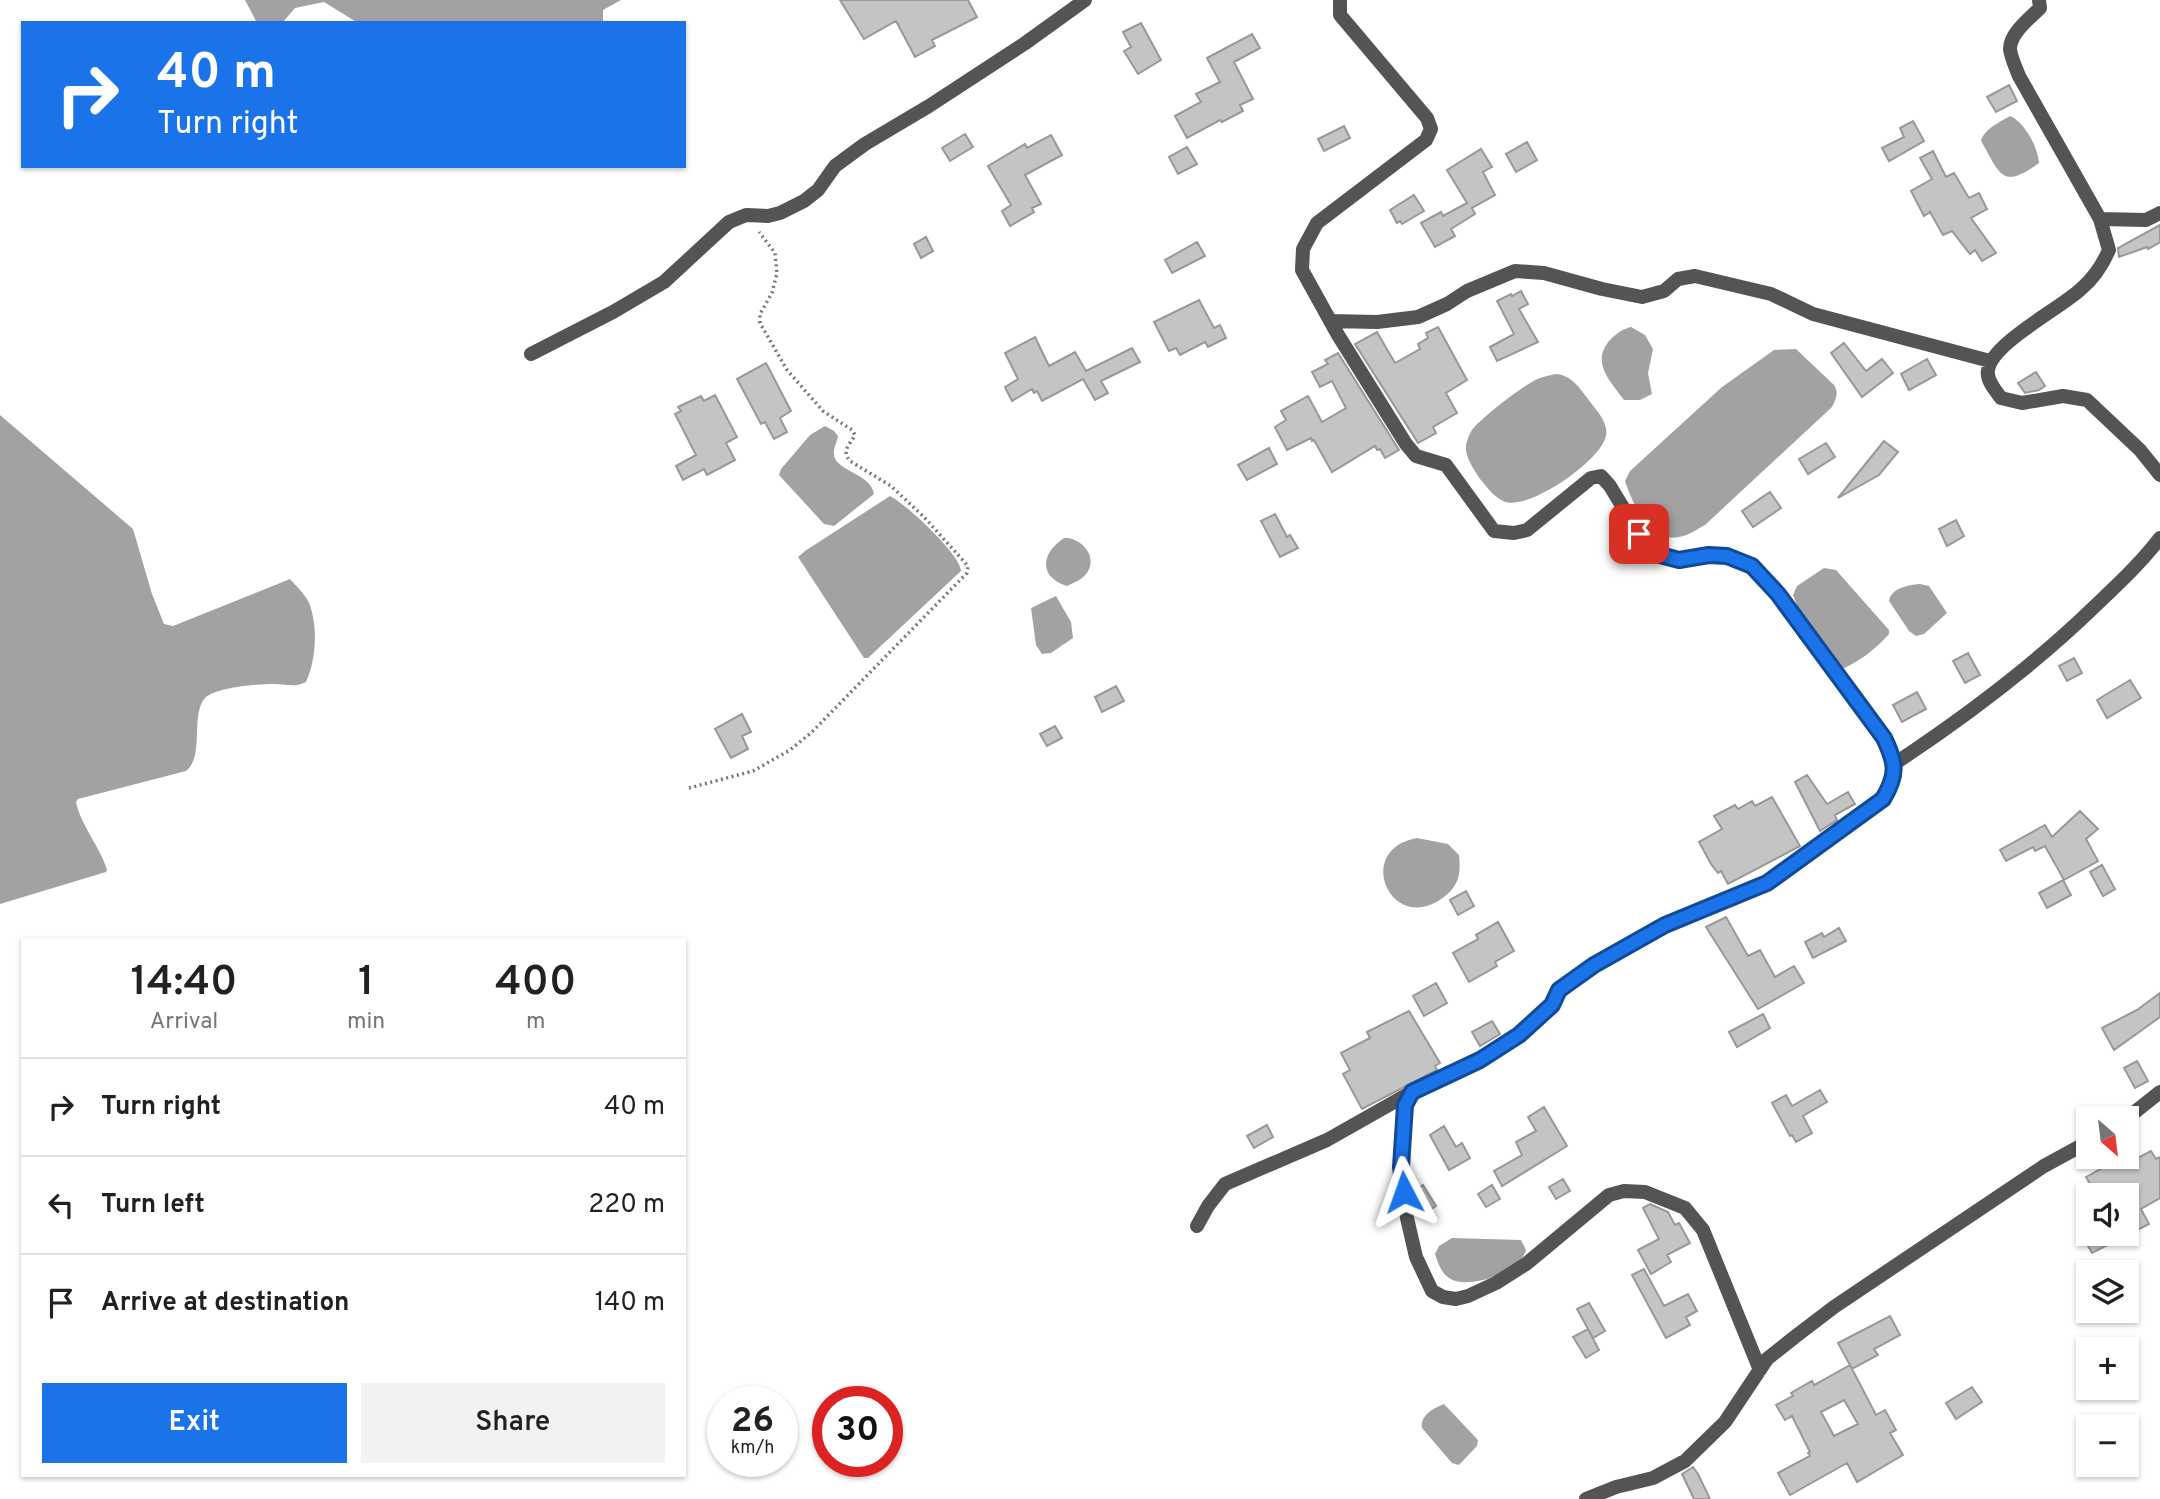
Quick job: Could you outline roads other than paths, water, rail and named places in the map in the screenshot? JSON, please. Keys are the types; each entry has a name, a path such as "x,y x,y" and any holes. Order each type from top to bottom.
{"street":[{"path":"531,354 613,312 664,282 729,222 746,215 768,216 780,213 804,201 818,190 835,166 855,151 1024,44 1085,0"},
{"path":"1196,1226 1225,1184 1327,1140 1412,1092 1480,1060 1519,1035 1552,1005 1559,990 1594,965 1665,925 1767,883 1883,799 1894,780 1894,764 1884,738 1778,594 1752,566 1727,556 1709,555 1679,560 1660,555 1639,534 1601,476 1591,478 1527,530 1514,533 1494,531 1446,466 1416,456 1406,444 1330,321 1302,270 1303,248 1317,223 1426,140 1431,130 1427,118 1340,15 1340,0"},
{"path":"2039,0 2040,8 2012,40 2012,58 2019,76 2100,219 2109,250 2101,270 2080,290 2009,342 1990,361 1987,372 1991,385 2001,398 2022,403 2063,396 2087,400 2159,470"},
{"path":"2100,219 2146,220 2160,213"},
{"path":"1330,321 1377,321 1418,317 1447,304 1466,291 1515,271 1544,273 1642,297 1664,291 1678,279 1695,276 1761,291 1814,314 1990,361"},
{"path":"1894,764 1954,724 2048,651 2143,560 2160,538"},
{"path":"1412,1092 1405,1105 1401,1167 1407,1218 1416,1257 1432,1291 1444,1297 1457,1298 1496,1283 1526,1264 1609,1195 1645,1192 1685,1208 1703,1230 1760,1370"},
{"path":"2139,1109 2160,1092"},
{"path":"1586,1499 1616,1487 1653,1478 1685,1461 1725,1422 1767,1359 1833,1307 2044,1166 2076,1149"}]}
